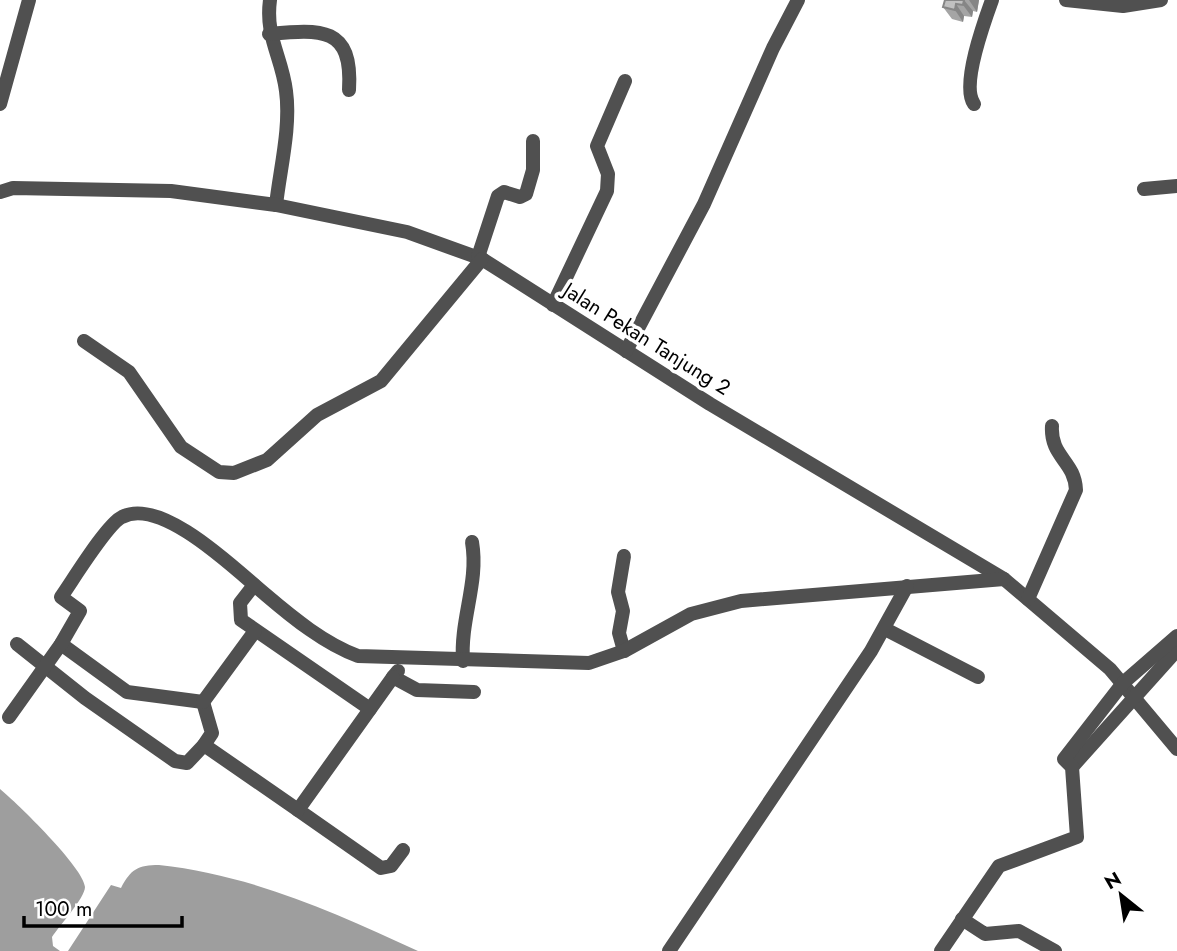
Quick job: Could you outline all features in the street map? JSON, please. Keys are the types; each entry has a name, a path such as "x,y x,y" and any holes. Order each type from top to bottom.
{"street":[{"path":"0,104 29,0"},
{"path":"270,0 269,34 286,88 288,108 276,205"},
{"path":"626,351 704,204 773,48 798,0"},
{"path":"974,104 970,97 970,76 992,0"},
{"path":"1066,0 1123,6 1161,0"},
{"path":"269,34 307,31 325,32 336,37 348,58 349,90"},
{"path":"553,304 607,191 608,174 597,146 625,81"},
{"path":"84,341 130,372 181,447 219,471 234,473 267,460 317,415 381,381 480,258 498,196 504,192 520,197 526,194 533,170 533,141"},
{"path":"1144,189 1177,186"},
{"name":"Jalan Pekan Tanjung 2","path":"0,192 13,188 171,191 276,205 407,232 480,258 626,351 1004,579 1094,653 1174,741"},
{"path":"1028,598 1076,490 1073,471 1052,445 1052,426"},
{"path":"9,717 61,644 80,611 61,597 115,522 125,515 147,516 174,523 346,652 358,656 589,663 624,651 691,614 715,606 767,597 1004,579"},
{"path":"463,661 462,625 474,586 472,542"},
{"path":"624,556 618,592 623,611 619,633 624,651"},
{"path":"254,585 239,609 242,620 370,709"},
{"path":"668,951 885,629 907,586"},
{"path":"885,629 978,677"},
{"path":"204,702 255,631"},
{"path":"941,951 999,866 1077,837 1072,767 1064,759 1123,683 1177,636"},
{"path":"17,644 85,698 175,761 187,763 212,733 204,702"},
{"path":"61,644 127,692 204,702"},
{"path":"1072,767 1177,650"},
{"path":"298,810 407,659"},
{"path":"393,677 417,690 474,692"},
{"path":"204,745 381,868 391,866 403,850"},
{"path":"962,919 985,934 1019,931 1055,951"}],"shaded area":[{"path":"0,789 48,836 82,878 85,887 81,898 52,937 53,946 60,951 0,951"},
{"path":"159,865 259,886 323,909 418,951 68,951 111,885 121,888 136,869"}],"building":[{"path":"945,0 964,0 963,5 956,4 955,10 943,7"}]}
